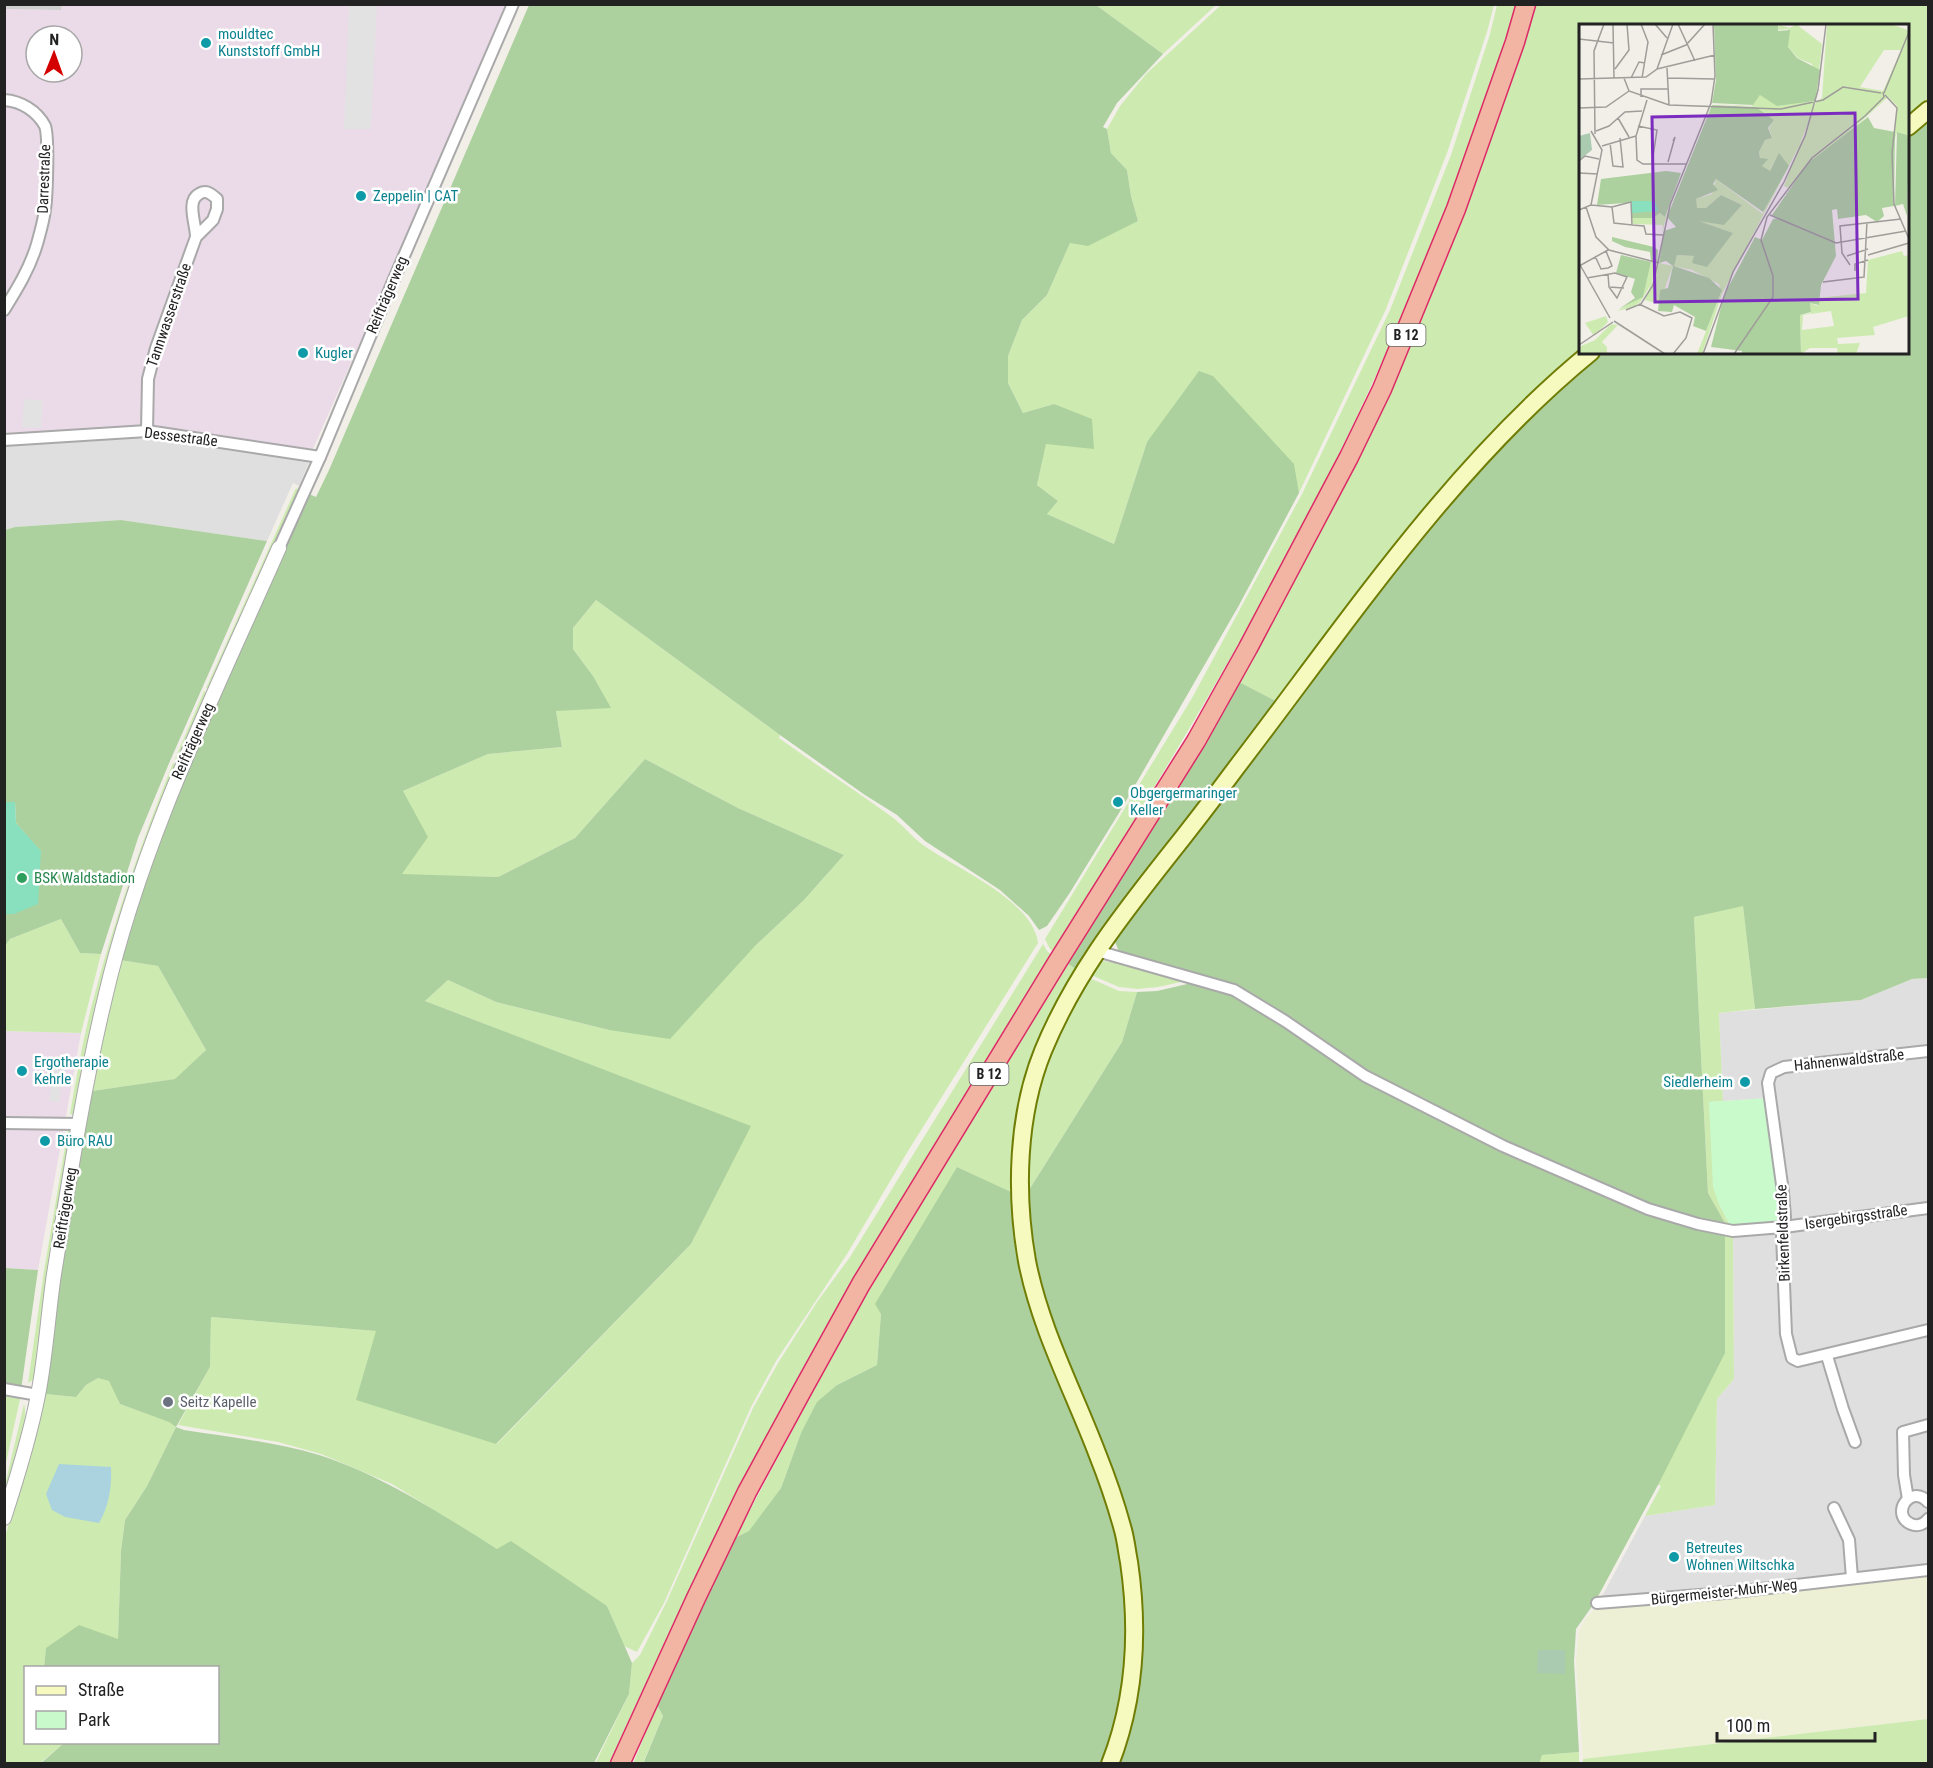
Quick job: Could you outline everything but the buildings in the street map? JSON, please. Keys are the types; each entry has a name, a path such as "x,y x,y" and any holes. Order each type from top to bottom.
{"highway":[{"name":"B 12","path":"620,1764 747,1492 861,1284 1058,961 1196,741 1349,458 1382,389 1456,209 1515,42 1526,4"}],"main road":[{"path":"1909,126 1929,110"},
{"path":"1110,1764 1119,1740 1135,1645 1133,1592 1125,1533 1098,1454 1057,1357 1041,1312 1028,1261 1020,1197 1022,1145 1029,1099 1041,1056 1064,1003 1097,951 1419,529 1516,420 1589,354"}],"street":[{"name":"Reifträgerweg","path":"4,1518 19,1473 38,1395 54,1277 79,1124 105,997 152,841 180,772 320,457 513,4"},
{"name":"Darrestraße","path":"4,100 14,100 32,110 46,128 47,158 45,208 37,246 26,274 4,310"},
{"name":"Tannwasserstraße","path":"147,431 148,379 153,358 196,237"},
{"name":"Dessestraße","path":"4,440 147,431 320,457"},
{"name":"Isergebirgsstraße","path":"1097,951 1234,990 1365,1076 1503,1146 1648,1209 1698,1224 1733,1231 1784,1227 1929,1208"},
{"path":"1928,1051 1929,1058"},
{"name":"Hahnenwaldstraße","path":"1772,1073 1784,1067 1928,1051"},
{"name":"Birkenfeldstraße","path":"1772,1073 1768,1083 1783,1192 1784,1227 1782,1234 1786,1334 1792,1358 1798,1361 1827,1356"},
{"path":"4,1123 79,1124"},
{"path":"1855,1442 1827,1356 1929,1330"},
{"path":"4,1389 38,1395"},
{"path":"1908,1499 1904,1475 1903,1432 1929,1425"},
{"path":"1929,1502 1921,1497 1908,1499 1904,1502 1902,1512 1906,1521 1915,1525 1929,1519"},
{"path":"1834,1508 1849,1540 1852,1578"},
{"name":"Bürgermeister-Muhr-Weg","path":"1597,1603 1725,1593 1929,1570"}],"shaded area":[{"path":"5,4 62,5 61,10 5,9"},
{"path":"62,4 509,5 312,451 167,429 5,437 5,9 61,10"},
{"path":"349,5 377,5 371,129 344,129"},
{"path":"24,399 43,401 41,428 22,427"},
{"path":"147,435 309,462 299,486 293,483 267,541 121,520 15,527 5,530 5,445"},
{"path":"1928,978 1928,1568 1599,1602 1645,1516 1715,1505 1717,1399 1734,1379 1733,1231 1769,1098 1723,1101 1719,1013 1861,1000 1912,979"},
{"path":"5,1031 81,1033 38,1270 5,1268"},
{"path":"56,1056 65,1057 59,1102 49,1101"}],"green space":[{"path":"529,5 1096,5 1163,54 1117,103 1103,127 1107,129 1111,153 1127,170 1138,221 1088,246 1070,243 1047,295 1022,320 1008,356 1008,383 1023,413 1054,404 1092,419 1094,449 1046,444 1037,485 1058,501 1047,514 1114,544 1147,442 1199,371 1213,376 1294,464 1299,493 1238,607 1119,813 1069,894 1047,926 1039,930 1029,916 1000,890 925,841 897,815 780,735 596,600 573,628 573,649 593,676 611,708 556,711 562,747 488,754 403,791 428,837 402,874 498,877 575,838 645,759 738,808 844,855 804,900 755,946 670,1039 609,1030 496,1002 448,980 425,1001 751,1126 691,1244 496,1444 356,1400 376,1331 211,1317 210,1367 176,1427 169,1422 120,1404 109,1381 98,1378 86,1385 76,1397 45,1394 60,1277 92,1091 175,1079 206,1050 158,966 120,960 158,842 223,683 309,494 316,497 329,470"},
{"path":"1096,5 1216,5 1163,54"},
{"path":"1221,5 1494,5 1447,153 1386,309 1299,493 1293,464 1147,442 1114,544 1047,514 1058,501 1037,485 1054,404 1023,413 1008,383 1008,356 1022,320 1047,295 1070,243 1138,221 1127,170 1111,153 1107,129 1120,106 1146,74"},
{"path":"1497,5 1518,5 1450,198 1408,303 1362,406 1259,608 1173,756 1054,952 1045,939 1192,698 1302,494 1390,310 1451,155 1490,34"},
{"path":"1533,5 1928,5 1928,104 1909,119 1909,24 1579,24 1579,353 1278,702 1239,682 1297,575 1387,396 1444,264 1514,68"},
{"path":"1928,116 1928,978 1912,979 1861,1000 1755,1009 1743,906 1694,917 1708,1193 1725,1223 1725,1353 1595,1602 1576,1629 1574,1661 1579,1752 1542,1755 1539,1764 643,1764 663,1716 657,1705 702,1602 735,1538 749,1531 781,1488 801,1433 817,1402 837,1385 877,1365 881,1314 875,1304 957,1167 1024,1198 1122,1042 1137,992 1157,991 1196,982 1120,954 1113,937 1288,708 1473,470 1597,354 1909,354 1909,131"},
{"path":"296,488 299,490 209,689 206,688"},
{"path":"121,520 267,541 138,838 101,954 80,953 61,919 10,939 5,946 5,914 14,914 41,852 16,823 15,802 5,802 5,530 15,527"},
{"path":"596,600 780,735 779,738 892,817 923,845 1008,899 1033,927 1038,943 908,1151 847,1254 776,1361 751,1407 664,1603 637,1652 624,1646 607,1606 497,1549 392,1484 321,1454 278,1442 178,1425 210,1367 211,1317 377,1331 497,1444 691,1244 750,1126 425,1001 448,980 496,1002 609,1030 755,946 804,900 844,855 738,808 645,759 575,838 498,877 401,875 403,791 488,754 562,747 556,711 593,676 573,649 573,628"},
{"path":"1239,682 1278,702 1076,969 1068,964"},
{"path":"204,691 208,693 178,761 175,759"},
{"path":"173,763 177,765 109,956 98,996 74,1115 70,1114 87,1023 103,964 131,877"},
{"name":"BSK Waldstadion","path":"5,802 15,802 16,823 41,851 38,904 14,914 5,914"},
{"path":"1743,905 1755,1009 1719,1013 1723,1101 1709,1102 1719,1204 1733,1231 1734,1379 1717,1399 1715,1505 1645,1516 1661,1486 1658,1485 1725,1223 1708,1193 1694,917"},
{"path":"61,919 80,953 101,954 81,1033 5,1031 5,946 10,939"},
{"path":"1043,944 1052,955 920,1168 824,1329 721,1525 609,1763 595,1764 629,1694 632,1663 640,1655 666,1603 753,1408 778,1363 817,1302 850,1257"},
{"path":"120,960 158,966 206,1050 176,1079 92,1091"},
{"path":"1097,960 1128,965 1186,981 1137,989 1119,987 1091,975"},
{"path":"1068,964 1076,969 1059,1001 1014,1194 957,1167 881,1314 877,1365 837,1385 801,1433 781,1488 749,1532 735,1538 868,1289"},
{"path":"1085,976 1119,991 1137,992 1122,1042 1024,1198 1026,1146 1045,1057"},
{"path":"1769,1098 1784,1227 1733,1231 1713,1187 1709,1102"},
{"path":"68,1129 72,1129 34,1379 28,1383 44,1271"},
{"path":"5,1268 38,1270 21,1390 5,1387"},
{"path":"98,1378 110,1381 120,1404 170,1422 176,1427 147,1486 125,1520 121,1551 118,1639 46,1648 44,1666 24,1666 24,1744 63,1744 40,1763 5,1763 4,1541 45,1394 76,1397 86,1385"},
{"path":"5,1392 21,1395 5,1467"},
{"path":"24,1404 22,1437 5,1499 5,1485"},
{"path":"176,1427 286,1447 343,1463 411,1497 497,1549 511,1541 607,1606 632,1663 629,1694 594,1763 40,1764 63,1744 219,1744 219,1666 44,1666 46,1648 79,1625 118,1639 121,1551 125,1520 147,1486"},
{"path":"1928,1572 1928,1719 1583,1759 1576,1661 1579,1630 1598,1605"},
{"path":"1538,1650 1565,1650 1565,1674 1537,1673"},
{"path":"657,1705 663,1716 643,1763 633,1764"},
{"path":"1928,1719 1928,1763 1583,1763 1583,1759"},
{"path":"1579,1752 1579,1763 1539,1764 1541,1755"}],"water":[{"path":"59,1464 111,1467 109,1496 99,1523 65,1517 52,1510 46,1494"}],"place":[{"name":"mouldtec Kunststoff GmbH","path":"206,43"},
{"name":"Zeppelin | CAT","path":"361,196"},
{"name":"Kugler","path":"303,353"},
{"name":"Obgergermaringer Keller","path":"1118,802"},
{"name":"BSK Waldstadion","path":"22,878"},
{"name":"Ergotherapie Kehrle","path":"22,1071"},
{"name":"Siedlerheim","path":"1745,1082"},
{"name":"Büro RAU","path":"45,1141"},
{"name":"Seitz Kapelle","path":"168,1402"},
{"name":"Betreutes Wohnen Wiltschka","path":"1674,1557"}]}
